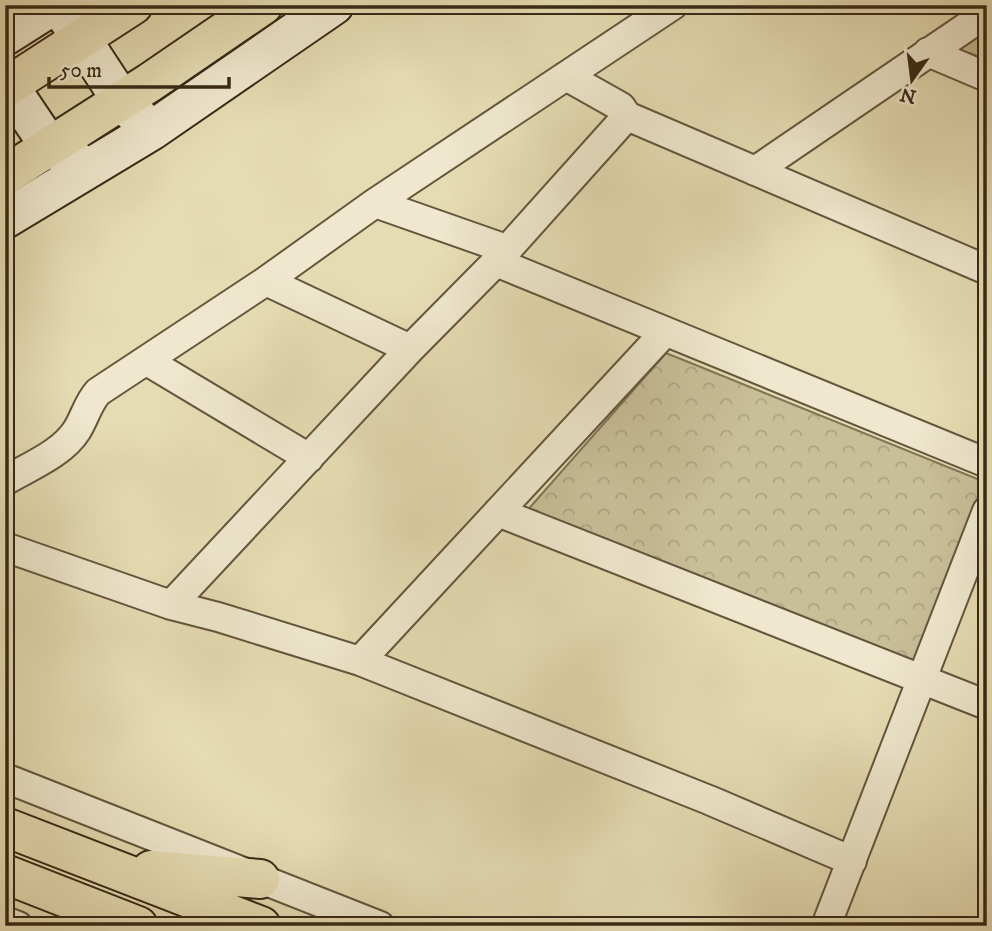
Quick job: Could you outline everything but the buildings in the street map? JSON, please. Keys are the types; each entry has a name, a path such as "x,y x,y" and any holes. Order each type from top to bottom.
{"main road":[{"path":"5,36 57,5 122,101 151,131"},
{"path":"89,168 50,147 7,85 82,40 133,5"},
{"path":"5,175 122,101 263,5"},
{"path":"5,219 151,131 334,5"},
{"path":"5,827 261,926"},
{"path":"109,867 260,879"},
{"path":"5,874 138,926"}],"street":[{"path":"5,481 68,442 98,392 266,281 375,203 673,5"},
{"path":"755,171 987,13"},
{"path":"929,52 987,76"},
{"path":"566,76 621,107 627,116 987,270"},
{"path":"172,605 410,349 501,256 627,116"},
{"path":"375,203 501,256 665,332 987,463"},
{"path":"266,281 410,349"},
{"path":"360,661 665,332"},
{"path":"146,360 309,458"},
{"path":"826,926 987,511"},
{"path":"498,512 987,705"},
{"path":"5,547 172,605 360,661 696,795 852,861"},
{"path":"5,778 380,926"},
{"path":"5,921 18,926"}],"green space":[{"path":"987,27 987,65 951,50"},
{"path":"666,353 985,482 917,665 525,513"}]}
